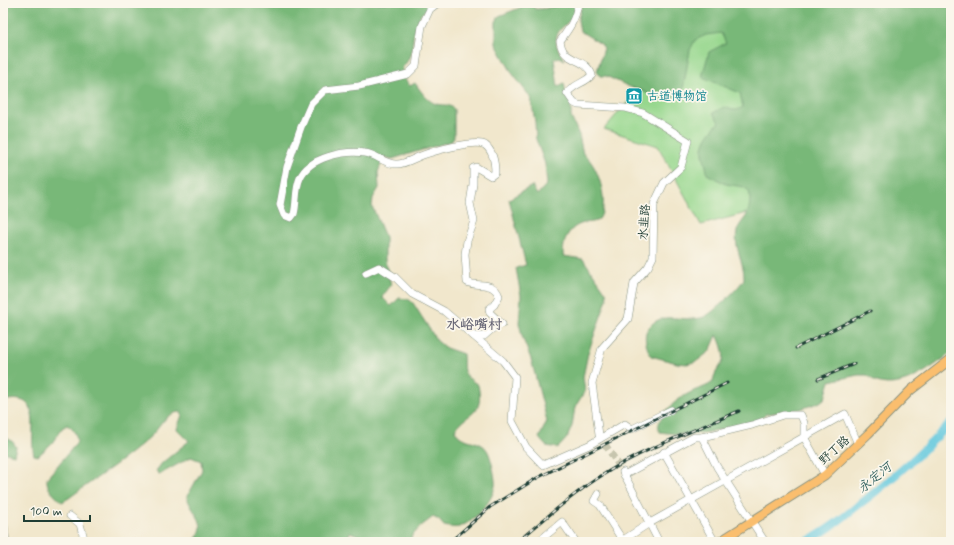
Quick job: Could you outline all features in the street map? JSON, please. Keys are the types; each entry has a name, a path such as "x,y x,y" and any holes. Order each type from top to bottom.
{"main road":[{"name":"野丁路","path":"720,542 825,475 911,390 951,359"}],"street":[{"path":"438,3 430,10 422,26 416,66 408,74 359,86 325,90 311,104 300,127 287,166 280,205 284,215 291,218 294,214 298,184 303,173 309,166 334,156 365,153 396,164 423,155 463,145 480,143 485,145 495,163 494,173 491,176 476,167 473,168 473,184 470,203 474,221 467,241 465,274 467,282 473,285 485,284 497,291 499,296 494,305 489,309 490,313 502,324 492,329 484,336 474,336"},
{"path":"535,3 539,5 546,3"},
{"name":"水韭路","path":"578,3 576,15 572,25 560,41 561,47 562,52 567,56 584,64 590,69 592,75 588,80 574,85 568,93 574,103 578,106 625,108 643,113 688,141 680,166 664,183 654,204 653,257 648,267 634,283 628,319 602,348 592,383 599,435"},
{"path":"366,273 379,267 394,277 412,294 444,311 513,372 515,384 512,421 526,447 543,465 578,450 618,430 625,424 632,429 671,410"},
{"path":"578,450 596,437 592,418 596,412"},
{"path":"598,494 594,501 600,505 621,541 648,524 845,414 858,444"},
{"path":"659,542 648,524 623,473 694,436 702,437 752,425 783,415 801,415 804,423 804,437 825,475"},
{"path":"702,437 726,481 765,542"},
{"path":"664,452 715,542"},
{"path":"3,516 6,542"},
{"path":"70,516 80,524 85,542"},
{"path":"538,542 562,522 576,542"}],"green space":[{"path":"3,3 435,3 425,10 419,18 415,26 411,52 408,60 402,68 404,78 410,86 415,83 424,95 433,103 447,105 454,109 454,137 452,141 392,159 384,157 378,172 379,188 373,198 372,206 385,237 385,260 391,285 382,297 391,306 399,298 408,299 413,303 437,341 446,348 463,354 464,372 478,385 480,395 477,408 455,430 461,437 484,446 489,453 492,462 495,486 487,504 477,516 459,527 444,526 439,520 433,517 421,526 411,537 412,542 361,542 358,535 350,532 346,542 193,542 198,535 201,524 187,497 202,470 201,461 191,457 162,473 159,474 156,471 162,463 189,441 177,429 182,415 181,412 172,414 168,417 153,434 133,451 69,498 62,502 53,494 49,489 47,478 75,445 77,441 74,432 67,425 62,428 52,443 38,456 34,455 33,425 30,408 25,402 16,400 3,401"},
{"path":"521,3 531,3 535,9 540,9 574,3 575,11 572,18 558,33 556,40 558,49 565,60 559,57 554,59 558,87 564,83 566,95 571,105 571,117 579,135 583,154 598,175 603,194 602,212 599,219 594,222 584,223 574,228 570,231 564,245 563,256 583,259 606,292 607,299 588,353 583,377 585,391 575,407 572,426 567,438 558,448 546,446 539,438 547,421 531,359 523,339 519,323 521,296 516,268 526,265 509,199 532,186 537,195 547,184 545,164 536,139 531,98 512,73 496,44 496,22 499,16 522,7"},
{"path":"582,3 951,3 951,353 917,376 897,383 887,384 877,382 867,375 858,375 830,381 825,398 820,402 801,409 766,414 761,419 711,432 673,434 660,432 660,421 665,412 686,395 713,382 715,375 723,362 722,346 717,335 710,351 697,361 687,364 651,356 645,339 647,330 653,323 659,320 666,318 697,319 708,315 726,300 744,279 743,267 736,237 737,231 747,215 749,208 749,191 744,187 726,184 707,174 703,152 707,138 719,122 713,113 724,107 738,110 743,107 740,93 702,77 709,52 726,43 721,33 706,35 695,40 690,50 683,89 671,99 658,99 639,89 630,87 606,76 600,76 597,71 604,48 601,44 580,31 578,20"},
{"path":"754,12 780,204 701,225 658,146 604,129 681,41"},
{"path":"3,438 9,439 15,445 14,455 3,452"}],"waterway":[{"name":"永定河","path":"805,542 831,526 881,488 917,456 951,422"}],"tunnel":[{"path":"599,435 623,472"}],"railway":[{"path":"796,348 870,311"},
{"path":"818,379 854,364"},
{"path":"450,542 490,507 537,478 727,383"},
{"path":"517,542 579,491 617,466 668,441 739,411"}],"place":[{"name":"古道博物馆","path":"634,96"}],"district":[{"name":"水峪嘴村","path":"474,324"}]}
